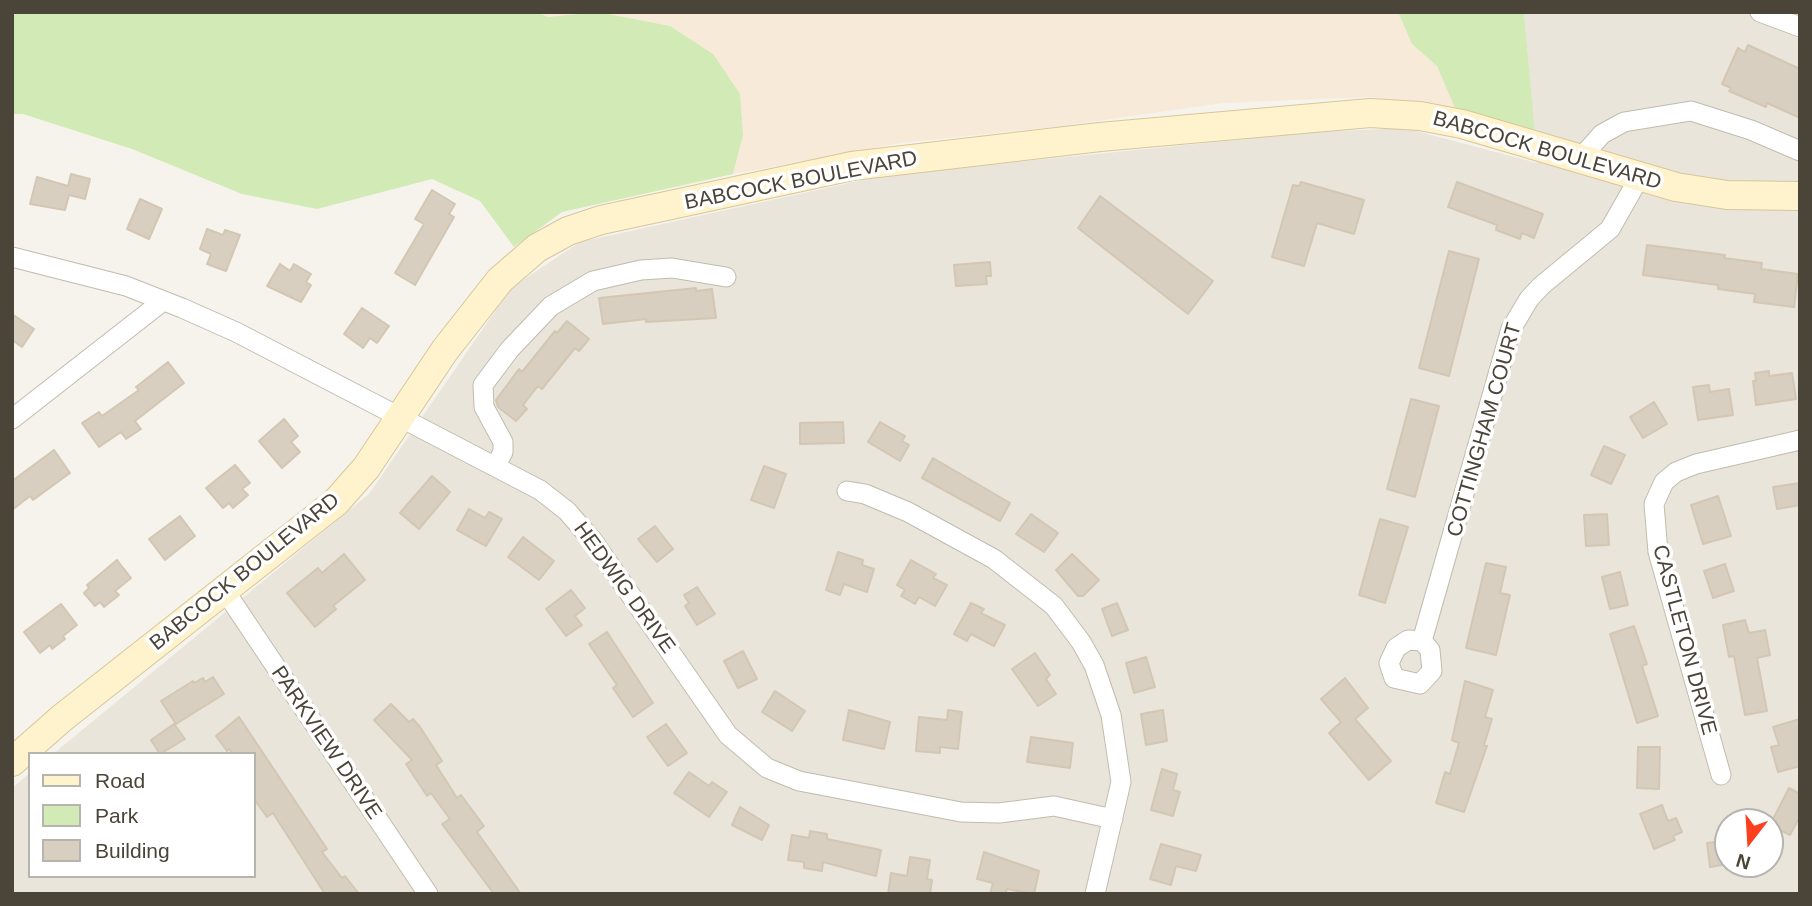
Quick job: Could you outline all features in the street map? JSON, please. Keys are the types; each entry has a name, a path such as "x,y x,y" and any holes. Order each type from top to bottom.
{"main road":[{"name":"BABCOCK BOULEVARD","path":"12,762 62,718 336,502 366,468 476,309 512,269 537,248 568,231 626,214 852,166 1112,135 1347,113 1396,114 1444,120 1639,178 1727,195 1800,197"}],"street":[{"path":"1760,12 1800,27"},
{"path":"1578,161 1602,134 1624,122 1691,111 1751,130 1800,151"},
{"name":"COTTINGHAM COURT","path":"1422,641 1511,329 1529,299 1541,286 1610,229 1639,178"},
{"name":"HEDWIG DRIVE","path":"12,257 126,286 236,332 400,419 496,465 555,500 580,524 729,734 767,768 799,781 961,811 999,813 1054,806 1113,819"},
{"path":"496,465 503,452 503,442 484,407 483,385 510,349 551,306 593,281 641,270 671,268 726,277"},
{"path":"12,419 163,301"},
{"name":"CASTLETON DRIVE","path":"1721,775 1658,552 1654,504 1664,482 1676,472 1696,464 1800,440"},
{"path":"847,491 884,501 966,543 1014,572 1054,606 1094,665 1111,715 1121,782 1095,894"},
{"name":"PARKVIEW DRIVE","path":"225,591 428,894"}],"shaded area":[{"path":"538,12 598,12 548,17"},
{"path":"598,12 1398,12 1412,44 1437,66 1455,108 1369,97 1223,103 1063,126 901,143 733,174 743,135 713,54 670,26"},
{"path":"1524,12 1800,12 1800,894 12,894 12,788 28,775 28,878 256,878 256,752 55,752 369,494 511,288 580,242 886,175 1316,132 1405,128 1537,163"}],"green space":[{"path":"12,12 537,12 548,17 598,12 670,26 713,54 740,94 743,135 733,174 562,212 514,247 480,201 432,179 317,209 242,194 132,149 23,114 12,114"},
{"path":"1398,12 1524,12 1535,134 1455,108 1437,66 1412,44"}],"building":[{"path":"1748,45 1800,69 1800,118 1767,103 1766,107 1729,91 1731,88 1722,84 1738,48 1745,52"},
{"path":"71,174 90,179 85,199 69,195 65,210 30,204 37,177 68,186"},
{"path":"1301,182 1364,200 1354,234 1317,223 1304,266 1272,257 1293,185 1299,186"},
{"path":"1457,182 1543,214 1534,238 1522,233 1520,239 1496,230 1497,225 1448,207"},
{"path":"432,190 455,204 449,214 454,217 415,285 395,273 424,224 415,219"},
{"path":"1100,196 1213,281 1188,314 1078,228"},
{"path":"140,199 162,209 149,239 127,229"},
{"path":"207,229 223,235 225,230 240,235 226,271 207,264 211,254 200,249"},
{"path":"1647,245 1725,255 1724,258 1762,263 1761,269 1798,274 1794,307 1754,302 1755,294 1718,289 1718,285 1643,275"},
{"path":"1449,251 1479,259 1449,376 1419,368"},
{"path":"990,262 991,276 986,276 987,284 956,286 954,265"},
{"path":"280,264 290,271 294,264 311,274 306,282 311,285 301,302 267,286"},
{"path":"696,288 696,291 712,289 716,318 646,322 646,319 603,324 599,298"},
{"path":"362,308 389,326 377,343 370,338 363,348 344,334"},
{"path":"12,314 34,329 22,347 12,340"},
{"path":"567,321 589,339 579,351 575,348 542,389 538,386 523,405 527,409 516,421 498,407 496,400 519,369 522,372 555,331 557,333"},
{"path":"168,362 184,383 135,421 141,429 126,439 121,432 99,447 82,423 99,412 102,416 139,390 136,387"},
{"path":"1769,371 1769,376 1792,373 1796,399 1756,405 1753,381 1756,381 1755,373"},
{"path":"1709,385 1710,392 1729,389 1733,415 1698,420 1693,387"},
{"path":"1411,399 1439,406 1415,497 1387,489"},
{"path":"1654,402 1667,424 1643,438 1630,417"},
{"path":"284,419 298,436 291,442 300,452 282,468 259,441"},
{"path":"843,422 844,443 800,444 800,423"},
{"path":"880,422 905,436 902,441 909,445 900,461 868,442"},
{"path":"1604,446 1625,455 1611,484 1591,475"},
{"path":"54,450 70,473 33,500 30,496 12,510 12,481"},
{"path":"933,458 1010,503 1000,521 922,478"},
{"path":"235,465 250,483 242,489 248,495 233,508 229,503 223,508 206,488"},
{"path":"764,466 786,474 774,508 751,500"},
{"path":"432,476 450,492 419,529 400,513"},
{"path":"1800,483 1800,505 1777,509 1773,487"},
{"path":"1718,496 1731,536 1703,544 1691,505"},
{"path":"469,509 485,518 489,512 502,519 486,546 457,530"},
{"path":"1031,514 1058,533 1044,552 1016,534"},
{"path":"1607,514 1609,545 1586,546 1584,515"},
{"path":"180,516 195,536 165,560 149,539"},
{"path":"1380,519 1408,527 1385,603 1359,595"},
{"path":"655,526 673,549 657,562 638,539"},
{"path":"523,537 554,561 539,580 508,557"},
{"path":"838,552 863,560 862,565 874,569 867,592 844,584 840,595 826,590"},
{"path":"344,554 365,580 333,606 336,609 315,627 287,593 318,568 322,573"},
{"path":"1072,554 1099,580 1083,596 1078,596 1056,570"},
{"path":"117,560 131,578 115,591 119,595 104,607 100,602 95,606 84,593 89,588 87,585"},
{"path":"911,560 936,574 933,578 947,585 935,606 919,597 915,604 901,596 905,590 897,585"},
{"path":"1486,563 1506,567 1500,593 1510,595 1496,655 1466,648"},
{"path":"1725,564 1734,591 1713,598 1704,571"},
{"path":"1620,572 1628,605 1610,609 1602,577"},
{"path":"697,587 715,614 697,625 685,606 689,603 684,595"},
{"path":"571,590 585,608 575,616 582,625 566,636 546,609"},
{"path":"971,603 984,609 981,613 1005,625 994,646 971,634 967,641 954,634"},
{"path":"1117,603 1128,630 1112,636 1102,609"},
{"path":"61,604 77,625 52,649 50,645 40,653 24,632"},
{"path":"1745,620 1749,633 1765,630 1770,655 1757,658 1767,711 1745,715 1734,656 1729,657 1723,625"},
{"path":"1634,626 1647,664 1642,666 1658,716 1637,723 1610,634"},
{"path":"607,632 653,703 633,717 613,688 617,685 589,644"},
{"path":"743,651 757,679 738,688 724,661"},
{"path":"1035,653 1050,675 1046,679 1056,694 1038,706 1012,669"},
{"path":"1146,657 1155,687 1134,693 1126,663"},
{"path":"213,677 224,694 176,724 161,701 193,681 194,683 203,678 205,682"},
{"path":"1345,678 1368,708 1355,719 1391,761 1369,780 1329,733 1341,722 1321,699"},
{"path":"1465,681 1493,690 1485,717 1492,719 1484,745 1487,746 1464,812 1436,803 1445,772 1450,774 1459,743 1452,740"},
{"path":"775,691 805,711 792,731 762,712"},
{"path":"391,704 409,722 413,719 420,727 442,761 436,765 457,798 461,795 484,826 477,832 521,894 494,894 442,824 450,819 431,793 427,796 406,764 412,760 374,720"},
{"path":"849,710 890,722 884,749 843,740"},
{"path":"948,710 962,712 958,749 940,747 940,753 916,751 919,717 947,720"},
{"path":"1163,710 1167,741 1146,745 1141,714"},
{"path":"239,717 327,849 322,852 342,878 345,876 359,894 325,894 273,813 267,817 256,802 256,752 227,751 216,736"},
{"path":"1800,719 1800,766 1778,772 1771,747 1779,745 1773,727"},
{"path":"174,724 185,739 163,752 159,752 151,740"},
{"path":"666,724 687,753 668,766 647,737"},
{"path":"1031,737 1073,743 1070,768 1027,762"},
{"path":"1638,747 1660,747 1659,789 1637,788"},
{"path":"1162,769 1177,774 1173,790 1180,792 1173,816 1151,810"},
{"path":"689,772 709,786 712,782 727,792 709,817 674,793"},
{"path":"1789,788 1800,794 1800,816 1790,835 1784,832 1784,808 1779,808"},
{"path":"1662,805 1668,821 1676,818 1682,832 1673,836 1675,840 1654,849 1640,814"},
{"path":"740,807 769,825 762,840 732,825"},
{"path":"810,831 827,834 827,839 881,850 876,876 823,862 822,871 804,868 804,862 788,860 792,835 809,838"},
{"path":"1714,842 1714,866 1710,867 1707,843"},
{"path":"1161,844 1201,855 1196,871 1176,866 1171,885 1150,879"},
{"path":"984,852 1039,871 1034,894 1007,889 1005,894 990,894 993,883 977,879"},
{"path":"910,857 930,860 927,879 932,880 930,894 888,894 891,873 907,876"}]}
